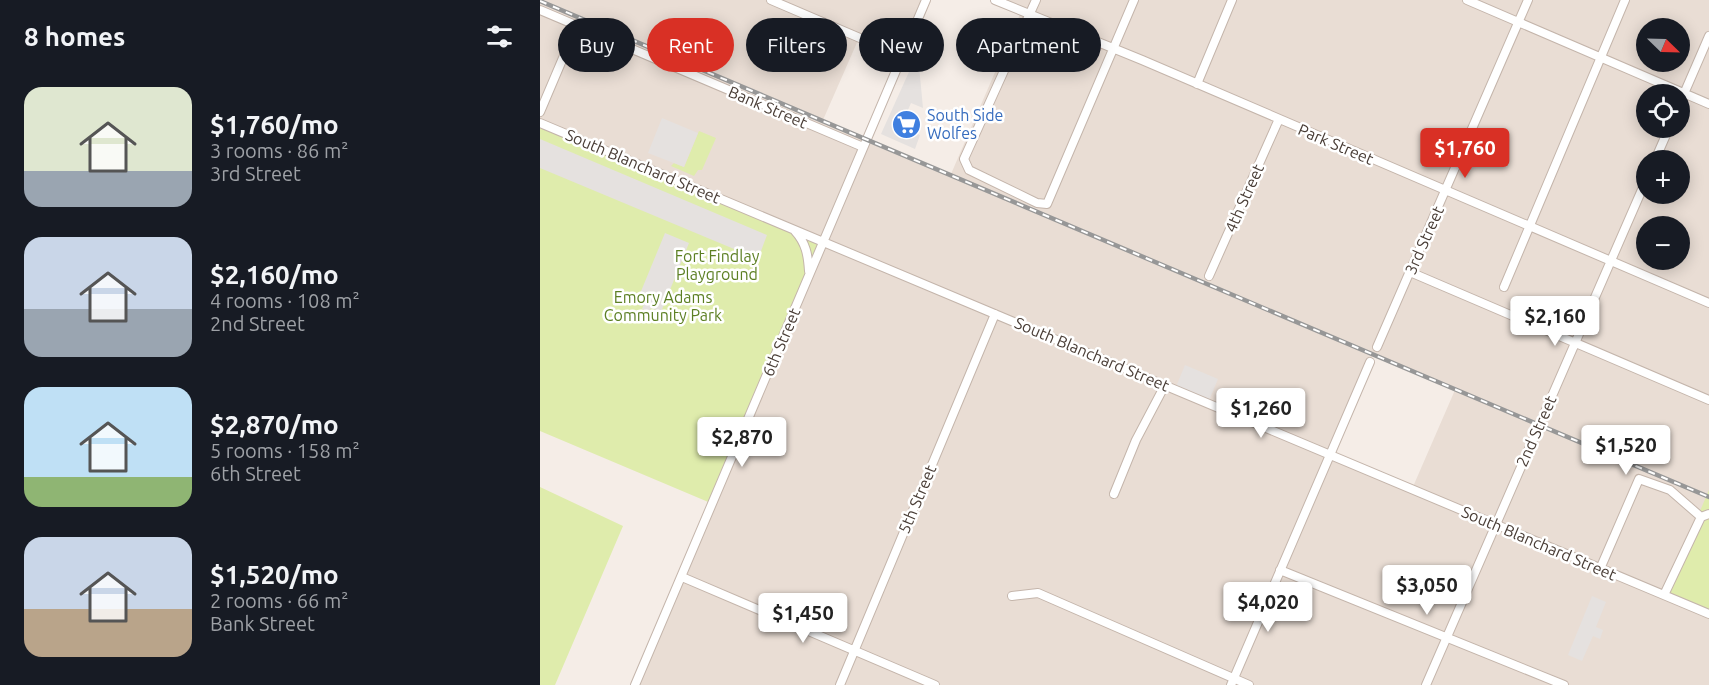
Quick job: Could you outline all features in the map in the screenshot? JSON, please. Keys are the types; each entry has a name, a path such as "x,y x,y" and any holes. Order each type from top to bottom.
{"street":[{"path":"771,0 859,38"},
{"name":"6th Street","path":"918,18 926,0"},
{"name":"Park Street","path":"995,0 1709,303"},
{"path":"1036,0 964,159 969,170 1027,199 1047,204 1134,0"},
{"path":"1197,84 1232,0"},
{"path":"1467,0 1661,84"},
{"name":"3rd Street","path":"1377,347 1528,0"},
{"path":"1503,287 1624,0"},
{"name":"Bank Street","path":"540,10 559,18"},
{"path":"1688,84 1709,36"},
{"name":"Bank Street","path":"635,50 863,147"},
{"path":"540,112 558,68"},
{"name":"6th Street","path":"635,685 895,72"},
{"path":"1690,96 1709,104"},
{"name":"4th Street","path":"1209,276 1279,119"},
{"name":"South Blanchard Street","path":"540,123 1709,614"},
{"name":"2nd Street","path":"1426,685 1636,203"},
{"path":"793,228 802,239 806,249 809,275"},
{"path":"1410,272 1709,400"},
{"name":"5th Street","path":"840,685 996,314"},
{"path":"1232,682 1370,362"},
{"path":"1114,494 1136,440 1165,385"},
{"path":"1600,568 1639,479 1670,490 1705,515 1664,595"},
{"path":"1280,570 1564,685"},
{"path":"682,578 935,685"},
{"path":"1012,596 1038,593 1232,682 1249,685"}],"shaded area":[{"path":"540,0 926,0 918,18 859,18 859,38 847,65 847,18 746,18 746,72 844,72 823,120 951,174 995,72 1101,72 1101,18 1018,18 1021,12 995,0 1709,0 1709,685 635,685 823,241 540,123","holes":["1373,354 1455,390 1412,489 1331,455"]},
{"path":"909,72 920,72 923,108 911,103 901,126 920,135 915,149 881,134"},
{"path":"662,118 698,133 684,167 648,153"},
{"path":"540,139 767,235 758,259 540,168"},
{"path":"665,233 689,243 661,312 651,308 649,312 642,309 644,304 637,301"},
{"path":"1185,365 1218,379 1208,403 1175,389"},
{"path":"1592,596 1606,602 1596,627 1603,630 1600,639 1593,636 1582,661 1568,655"}],"green space":[{"name":"Emory Adams Community Park","path":"540,123 823,241 713,504 540,431"},
{"path":"699,131 716,138 702,170 698,170 694,176 671,166 674,163 684,167"},
{"path":"540,487 623,526 555,685 540,685"},
{"path":"1709,490 1709,614 1664,595"}],"railway":[{"path":"540,1 1709,497"}],"place":[{"name":"South Side Wolfes","path":"906,124"}],"park label":[{"name":"Fort Findlay Playground","path":"717,265"}]}
